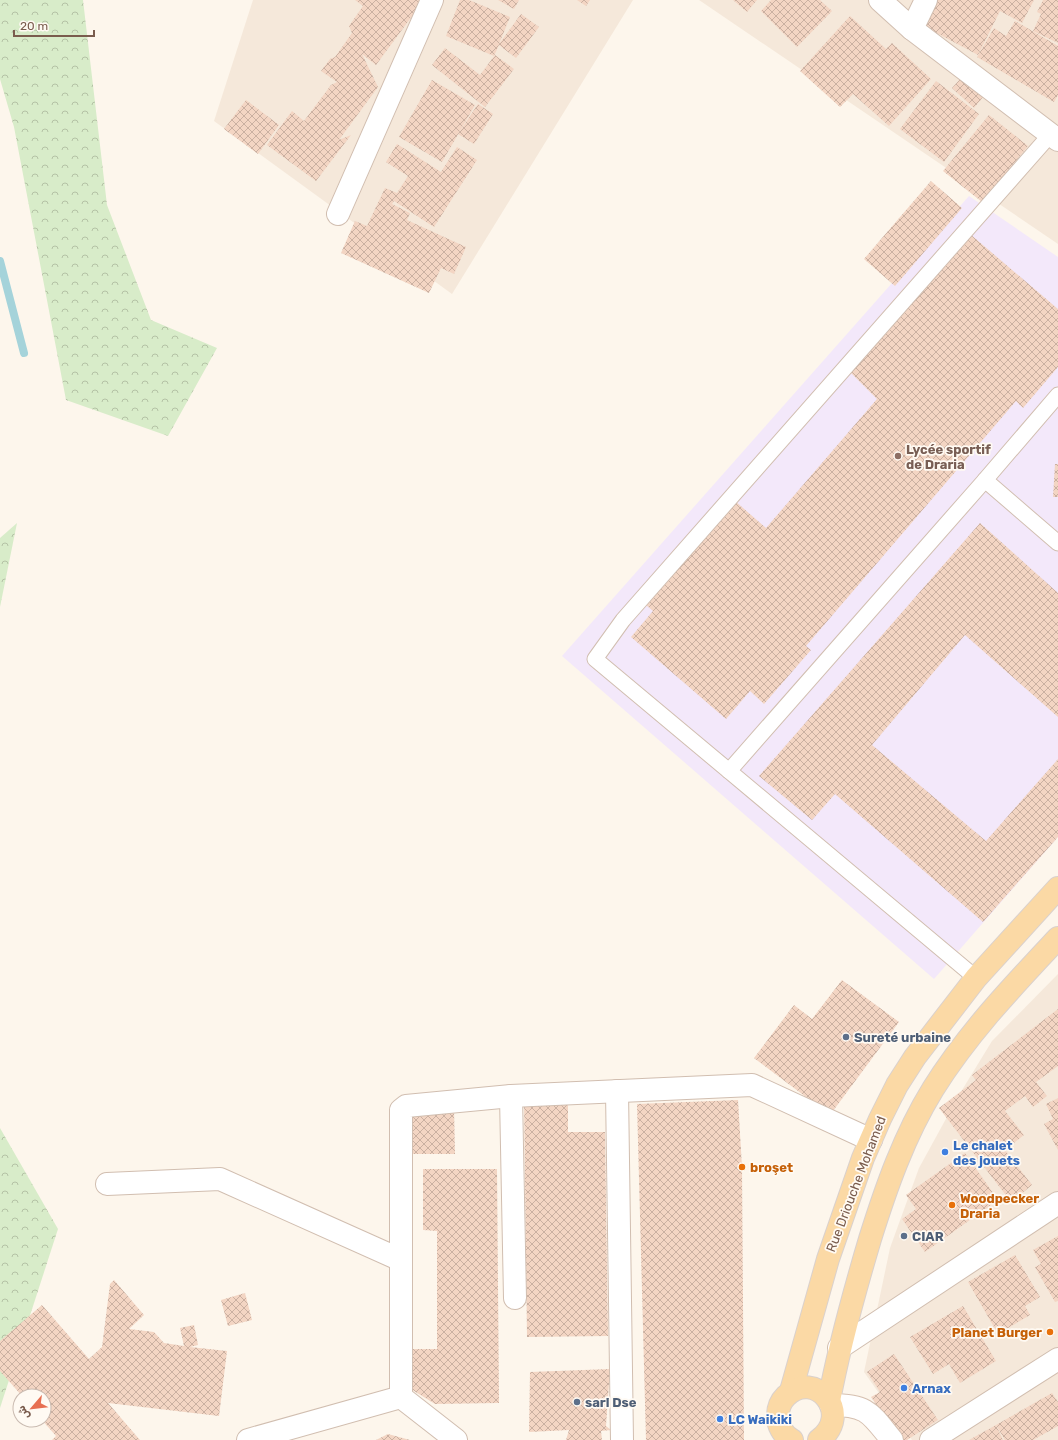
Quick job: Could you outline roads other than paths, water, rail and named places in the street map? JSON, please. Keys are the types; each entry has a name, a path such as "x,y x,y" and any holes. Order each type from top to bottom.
{"main road":[{"name":"Rue Driouche Mohamed","path":"791,1391 828,1259 870,1140 897,1085 976,978 1058,888"},
{"path":"820,1440 826,1435 833,1421 830,1403 839,1348 882,1197 900,1152 932,1090 950,1062 979,1024 1058,938"},
{"path":"790,1439 782,1432 778,1423 778,1414 779,1405 791,1391 807,1388 816,1389 823,1394 830,1403"}],"street":[{"path":"338,214 432,0"},
{"path":"880,0 912,29 1055,132"},
{"path":"912,29 926,0"},
{"path":"401,1397 401,1110 406,1106 511,1096 752,1085 870,1140"},
{"path":"618,1091 622,1440"},
{"path":"511,1096 515,1298"},
{"path":"107,1184 220,1179 401,1260"},
{"path":"839,1348 1058,1203"},
{"path":"930,1440 1058,1359"},
{"path":"248,1440 401,1397"},
{"path":"401,1397 456,1440"},
{"path":"830,1403 859,1407 873,1417 892,1440"}],"lane":[{"path":"976,978 595,659 623,620 1055,132"},
{"path":"729,771 1058,395"},
{"path":"985,480 1058,543"}],"waterway":[{"path":"0,261 24,353"}],"place":[{"name":"Lycée sportif de Draria","path":"898,456"},
{"name":"Sureté urbaine","path":"846,1037"},
{"name":"Le chalet des jouets","path":"945,1152"},
{"name":"broşet","path":"742,1167"},
{"name":"Woodpecker Draria","path":"952,1205"},
{"name":"CIAR","path":"904,1236"},
{"name":"Planet Burger","path":"1050,1332"},
{"name":"Arnax","path":"904,1388"},
{"name":"sarl Dse","path":"577,1402"},
{"name":"LC Waikiki","path":"720,1419"}]}
